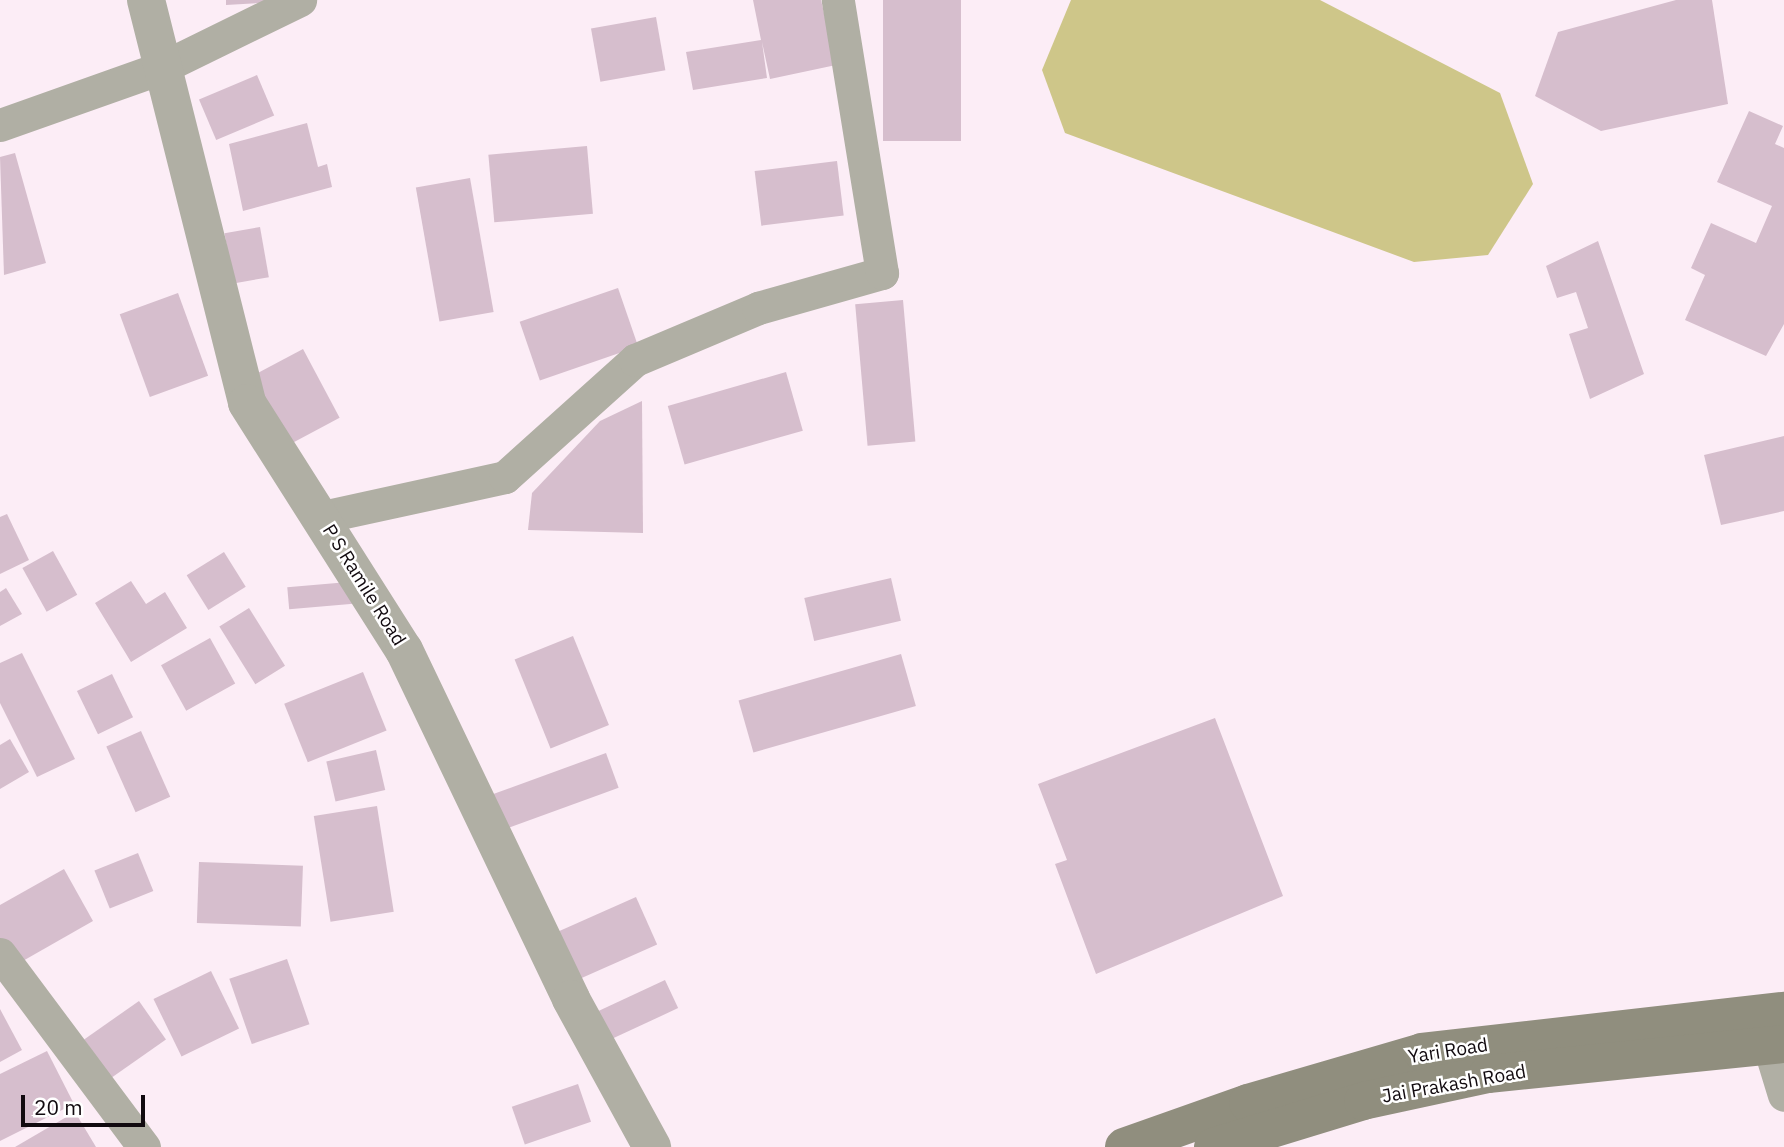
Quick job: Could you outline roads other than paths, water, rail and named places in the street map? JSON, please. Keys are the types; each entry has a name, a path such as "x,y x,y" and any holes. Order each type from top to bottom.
{"main road":[{"name":"Yari Road","path":"1124,1147 1248,1103 1422,1052 1784,1011"},
{"name":"Jai Prakash Road","path":"1213,1147 1363,1101 1488,1074 1777,1045"}],"street":[{"name":"P S Ramile Road","path":"146,0 247,403 322,517 404,650 571,999 652,1147"},
{"path":"0,125 161,68 300,0"},
{"path":"322,517 505,477 635,360 758,308 882,273 838,0"},
{"path":"0,954 144,1147"},
{"path":"1777,1045 1784,1095"}]}
